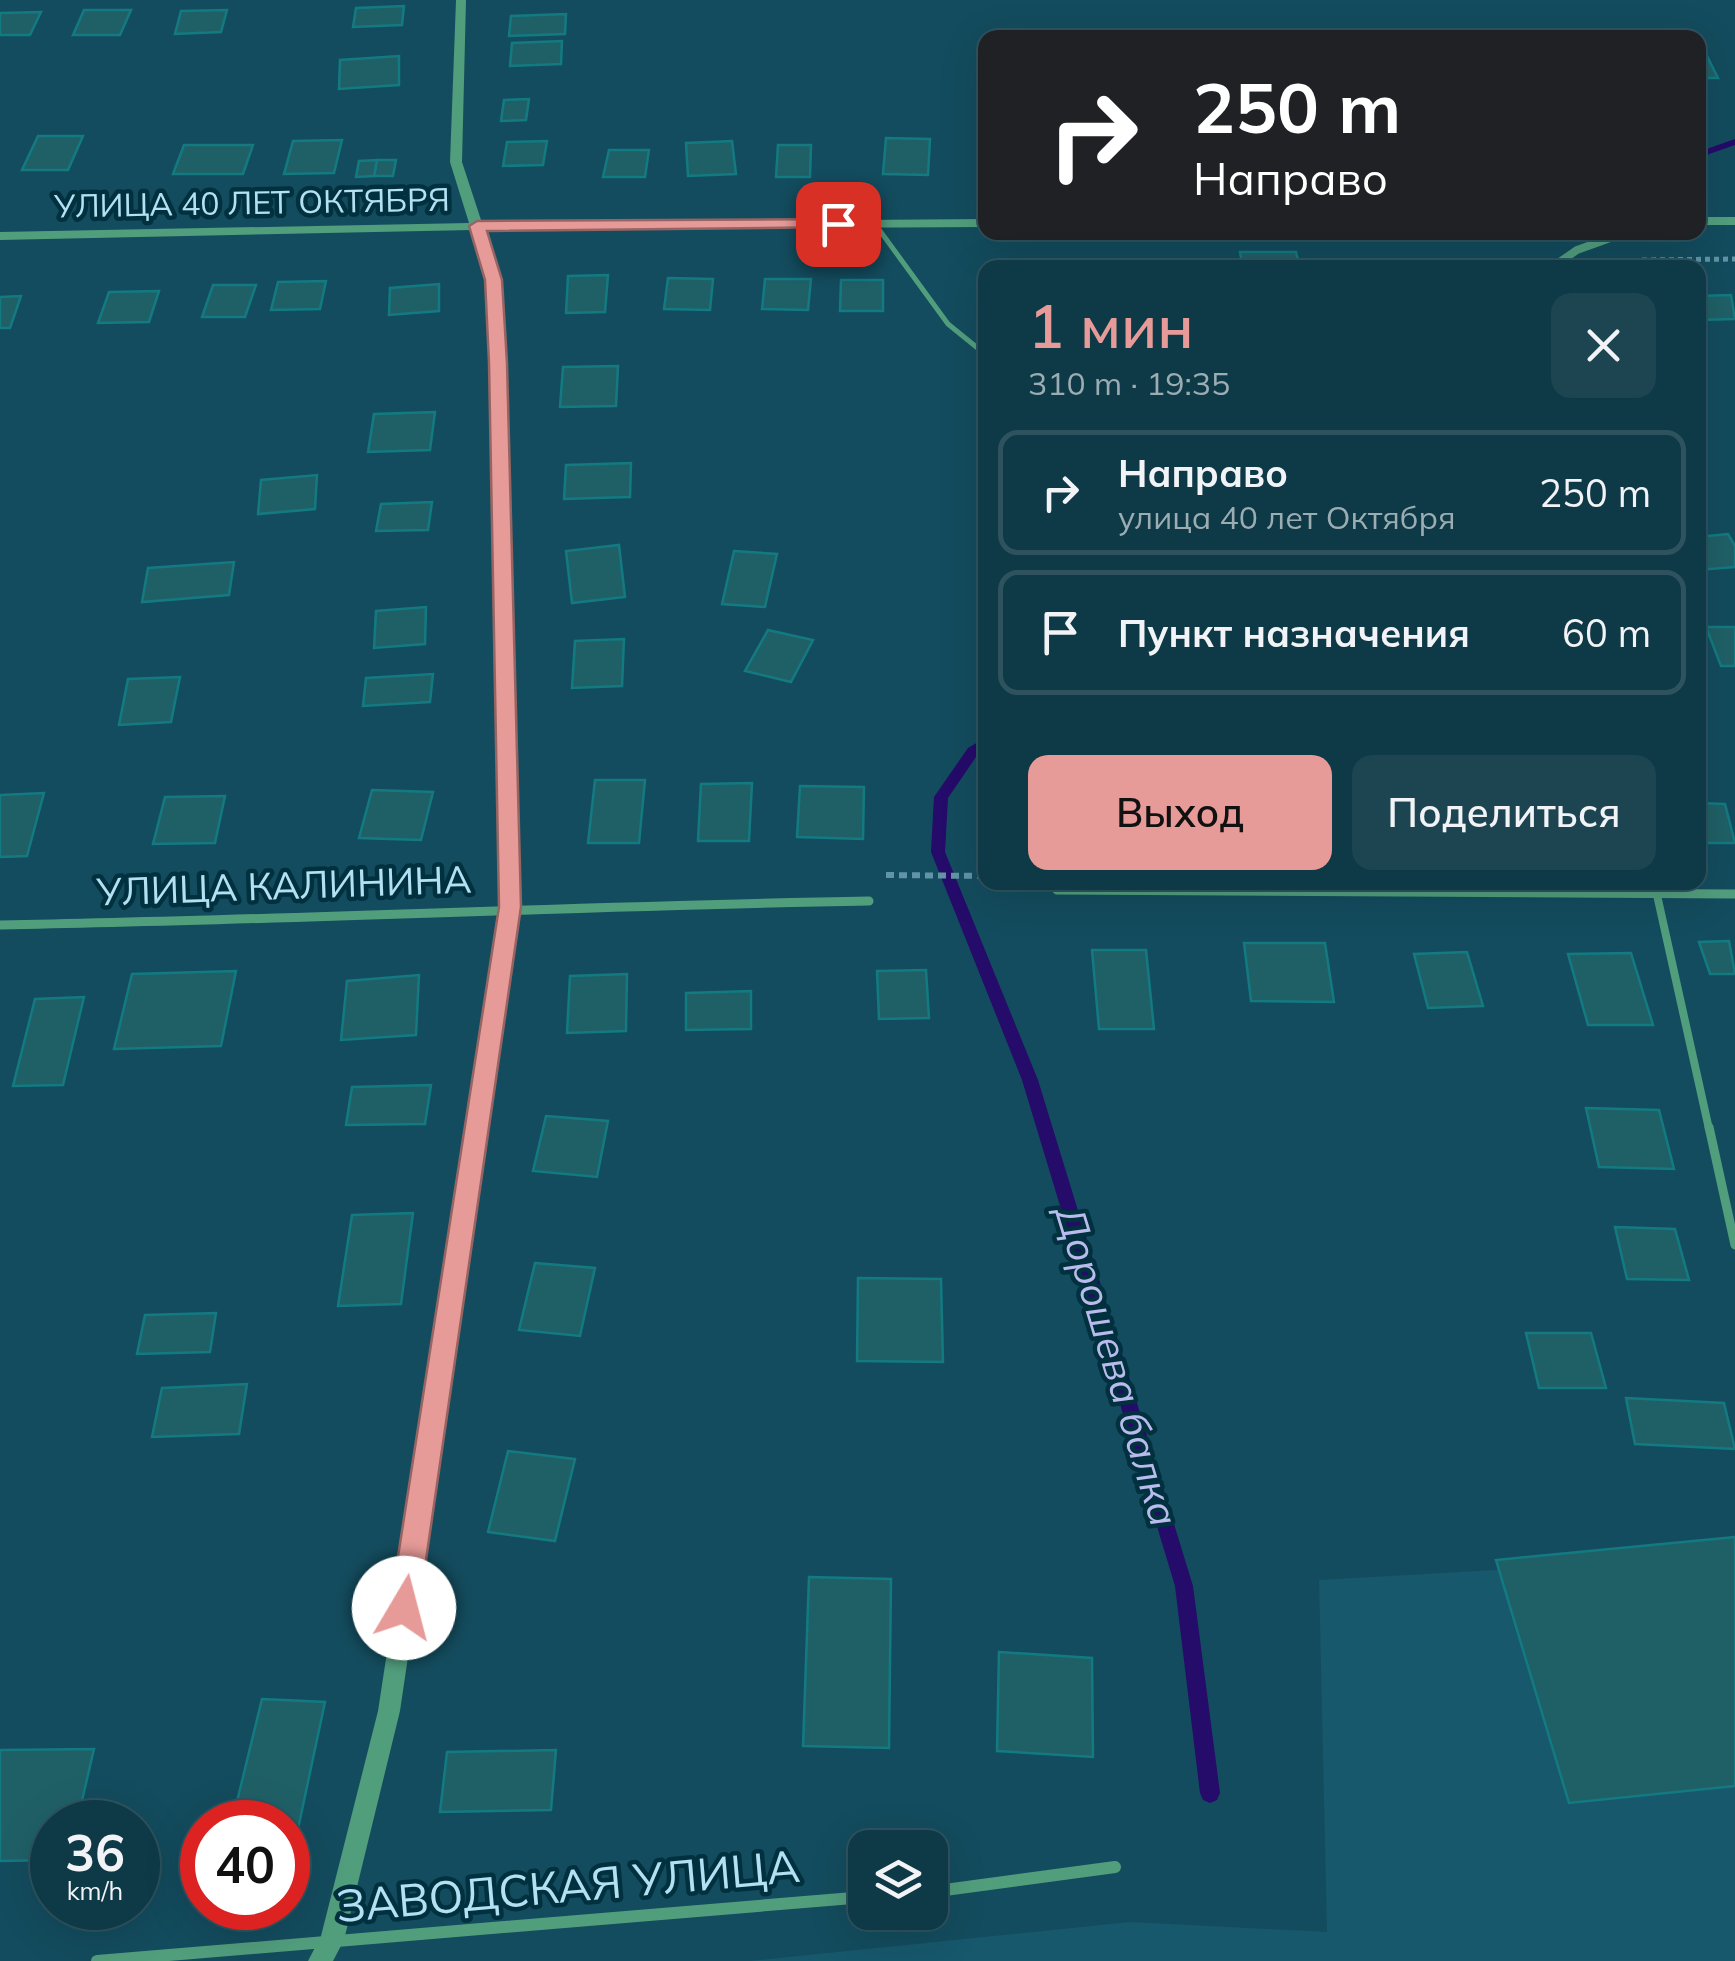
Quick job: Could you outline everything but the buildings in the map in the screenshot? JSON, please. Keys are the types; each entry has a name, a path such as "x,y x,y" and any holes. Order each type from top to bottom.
{"street":[{"path":"320,1961 332,1940 389,1711 510,907 494,280 456,162 461,0"},
{"path":"1706,221 1735,221"},
{"name":"УЛИЦА 40 ЛЕТ ОКТЯБРЯ","path":"0,236 477,226 978,223"},
{"path":"1563,260 1605,240"},
{"path":"1057,890 1735,894"},
{"path":"1694,890 1696,895"},
{"name":"УЛИЦА КАЛИНИНА","path":"0,925 218,922 510,907 870,901"},
{"path":"948,1890 1115,1867"},
{"name":"ЗАВОДСКАЯ УЛИЦА","path":"97,1961 848,1898"}],"lane":[{"path":"875,224 948,324 978,348"},
{"path":"1656,895 1735,1245"}],"path":[{"path":"880,874 978,876"}],"shaded area":[{"path":"1735,1537 1735,1961 749,1961 1130,1922 1327,1932 1319,1580 1513,1569 1496,1560"}],"waterway":[{"name":"Дорошева балка","path":"1706,152 1735,142"},
{"name":"Дорошева балка","path":"978,748 941,797 938,852 1030,1080 1184,1586 1210,1793"}],"route":[{"path":"404,1608 510,907 494,280 477,226 838,224"}]}
